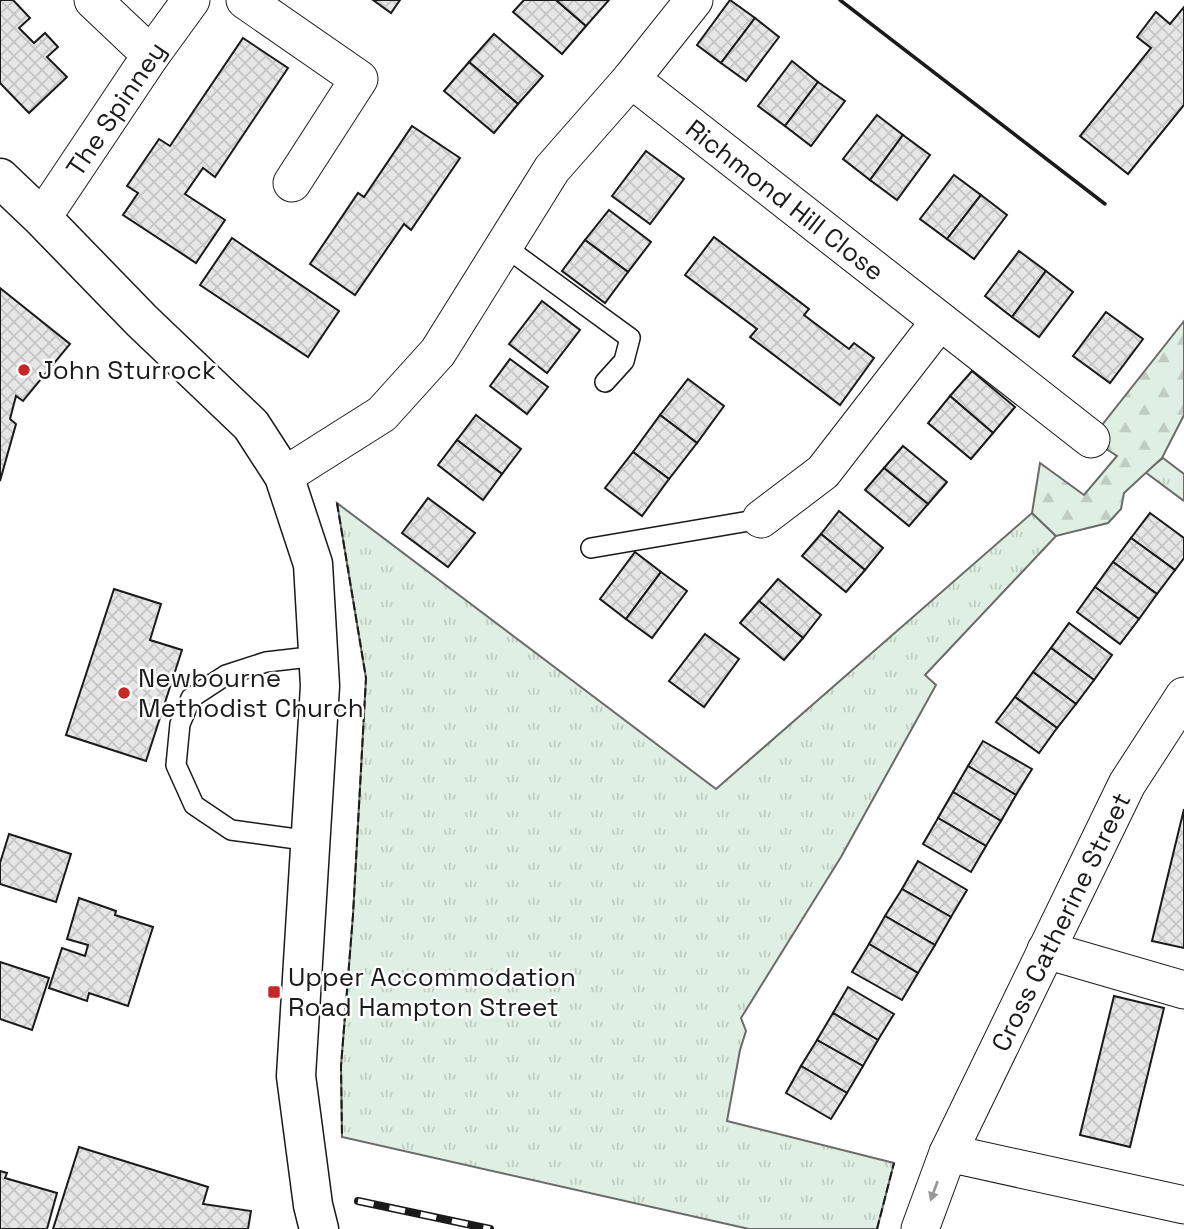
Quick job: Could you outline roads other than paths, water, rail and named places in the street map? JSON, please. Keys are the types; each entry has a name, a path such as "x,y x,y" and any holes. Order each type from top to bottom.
{"street":[{"path":"93,0 151,55"},
{"name":"The Spinney","path":"43,218 151,55 191,0"},
{"path":"245,0 359,79 292,183"},
{"path":"284,477 382,414 438,352 552,169 631,79 694,0"},
{"name":"Richmond Hill Close","path":"631,79 1091,439"},
{"path":"0,178 43,218 142,321 251,425 284,477 313,565 320,686 296,1076 313,1205 319,1229"},
{"path":"761,519 823,471 940,321"},
{"name":"Cross Catherine Street","path":"920,1229 948,1153 1127,784 1184,696"},
{"path":"1046,950 1184,990"},
{"path":"948,1153 1184,1205"}],"lane":[{"path":"504,246 630,338 624,361 605,382"},
{"path":"591,548 761,519"},
{"path":"311,841 231,831 194,805 176,765 180,724 191,698 226,675 239,670 266,662 318,656"}],"railway":[{"path":"358,1201 490,1229"}],"place":[{"name":"John Sturrock","path":"24,370"},
{"name":"Newbourne Methodist Church","path":"124,693"},
{"name":"Upper Accommodation Road Hampton Street","path":"274,992"}]}
